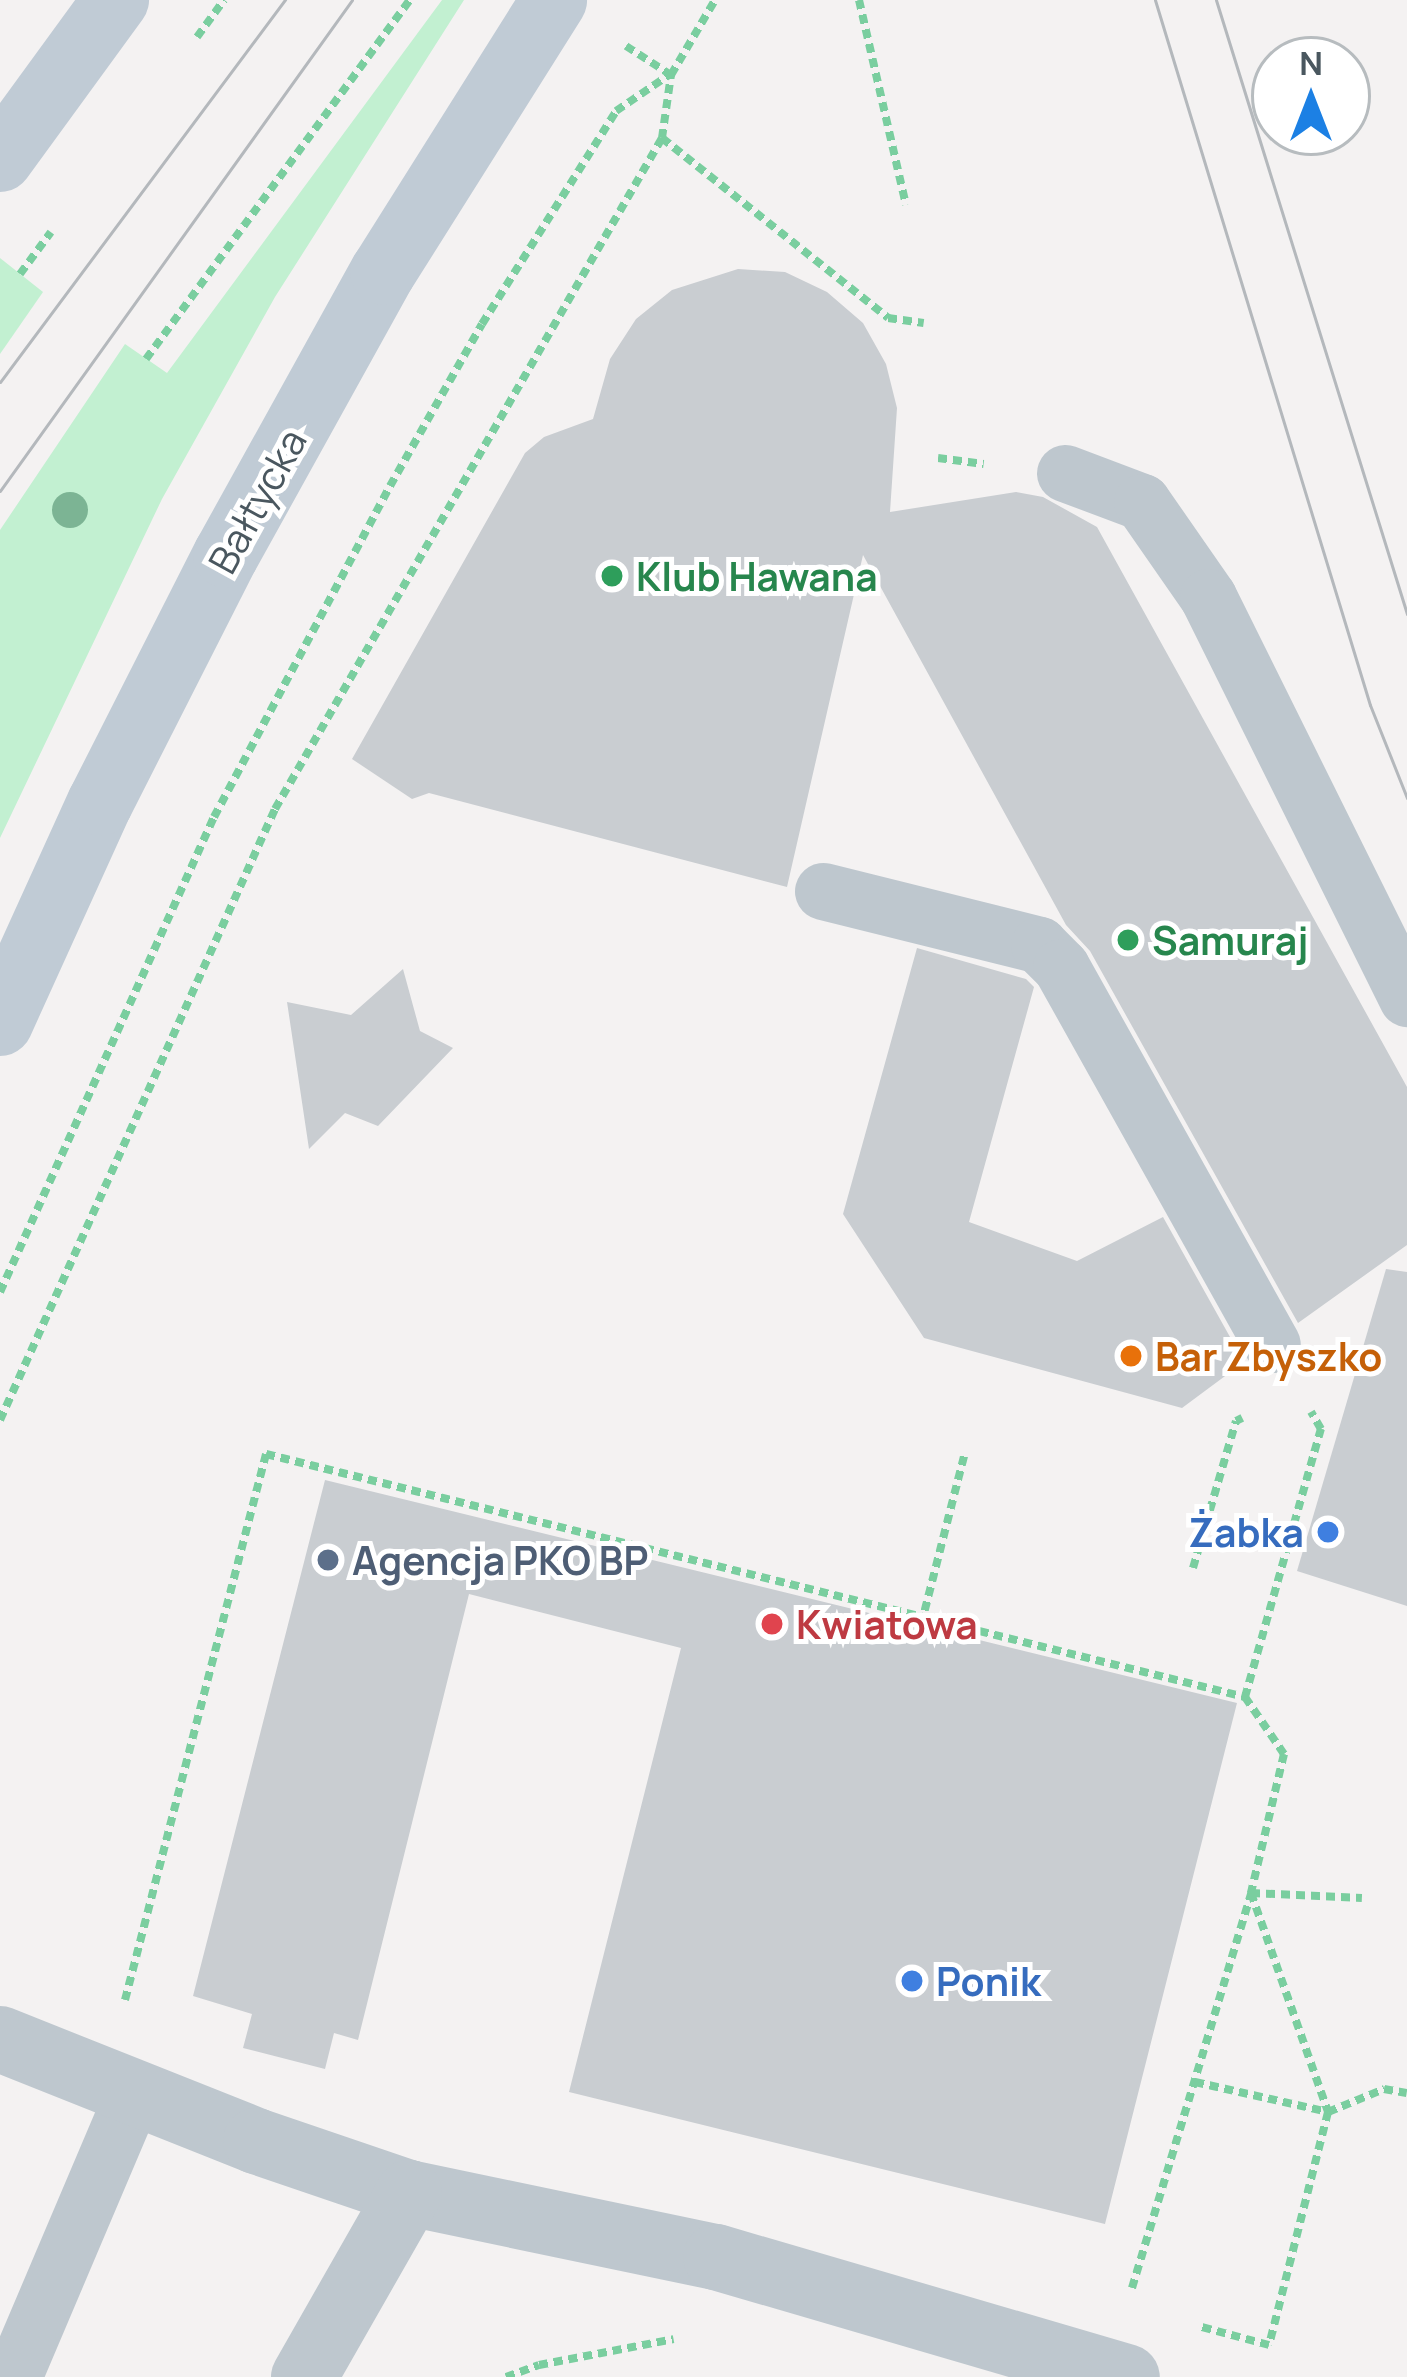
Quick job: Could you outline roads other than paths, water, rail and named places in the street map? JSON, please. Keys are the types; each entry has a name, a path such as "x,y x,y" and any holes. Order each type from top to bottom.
{"main road":[{"path":"0,159 116,0"},
{"name":"Bałtycka","path":"0,1023 93,817 226,554 383,272 554,0"}],"street":[{"path":"0,2039 133,2094 409,2193 716,2257 1119,2375"},
{"path":"304,2377 409,2193"}],"lane":[{"path":"1065,473 1142,502 1208,597 1407,998"},
{"path":"823,891 1039,945 1061,968 1284,1365"},
{"path":"13,2377 133,2094"}],"tram line":[{"path":"0,382 285,0"},
{"path":"0,491 352,0"},
{"path":"1155,0 1370,705 1407,798"},
{"path":"1216,0 1407,614"}],"place":[{"name":"Klub Hawana","path":"612,576"},
{"name":"Samuraj","path":"1128,940"},
{"name":"Bar Zbyszko","path":"1131,1356"},
{"name":"Żabka","path":"1328,1532"},
{"name":"Agencja PKO BP","path":"328,1560"},
{"name":"Kwiatowa","path":"772,1624"},
{"name":"Ponik","path":"912,1981"}]}
